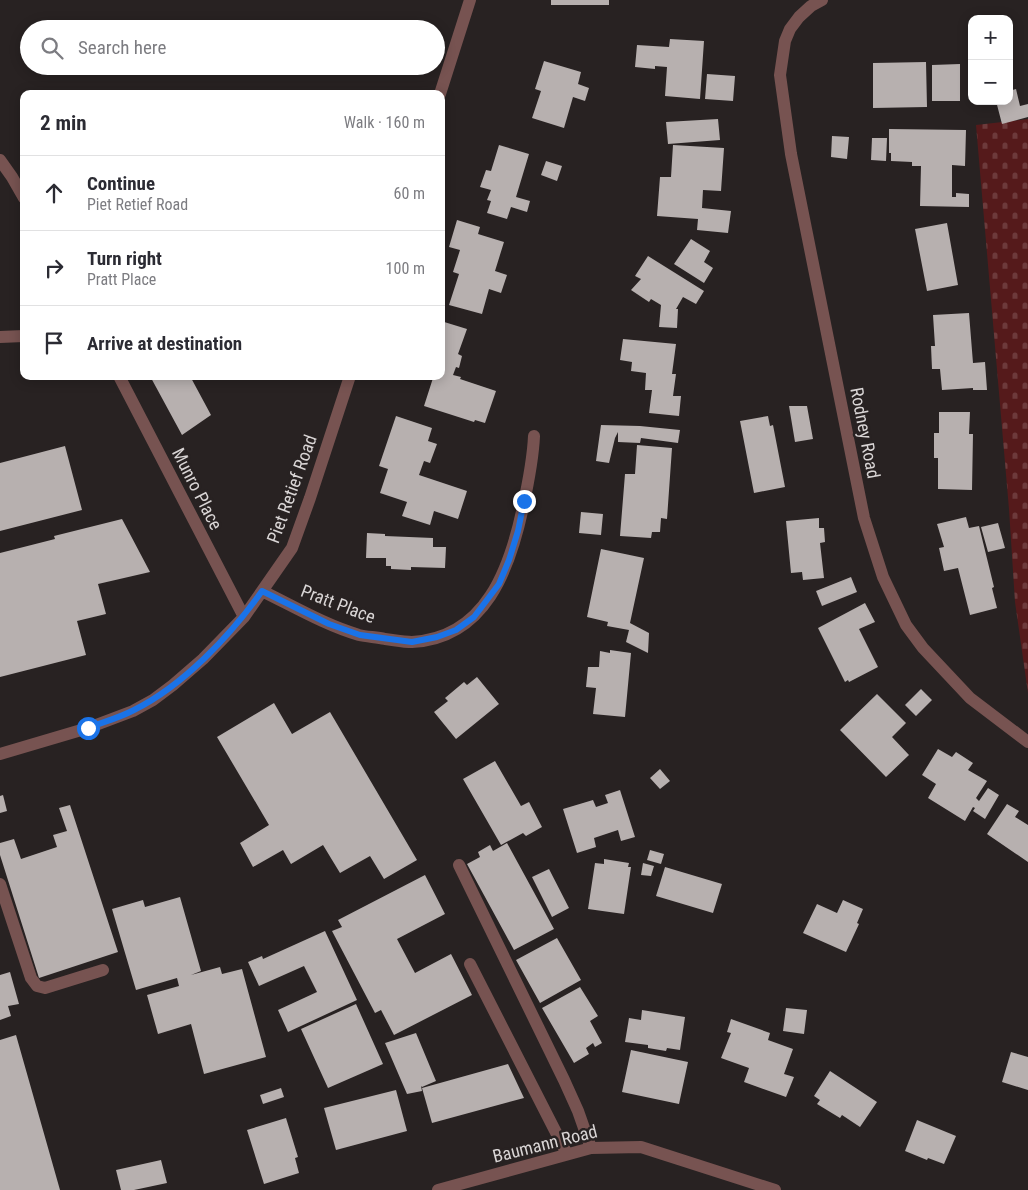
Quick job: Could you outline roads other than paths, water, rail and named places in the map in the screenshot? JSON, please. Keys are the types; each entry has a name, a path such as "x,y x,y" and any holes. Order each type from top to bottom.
{"street":[{"path":"441,90 470,0"},
{"name":"Rodney Road","path":"822,0 811,6 790,29 785,42 780,75 791,154 864,518 883,577 906,625 923,648 970,698 1028,742"},
{"path":"0,160 20,191"},
{"path":"0,337 20,336"},
{"name":"Munro Place","path":"121,380 244,617"},
{"name":"Piet Retief Road","path":"0,754 88,728 140,707 173,685 203,659 244,617 292,548 349,380"},
{"name":"Pratt Place","path":"262,591 329,624 360,635 412,642 437,637 456,630 474,617 487,601 499,584 509,560 521,516 533,455 534,436"},
{"path":"458,865 564,1080 578,1111 591,1148"},
{"path":"0,884 31,978 37,986 45,988 102,970"},
{"path":"470,964 566,1154"},
{"name":"Baumann Road","path":"438,1190 591,1148 641,1147 775,1190"}]}
